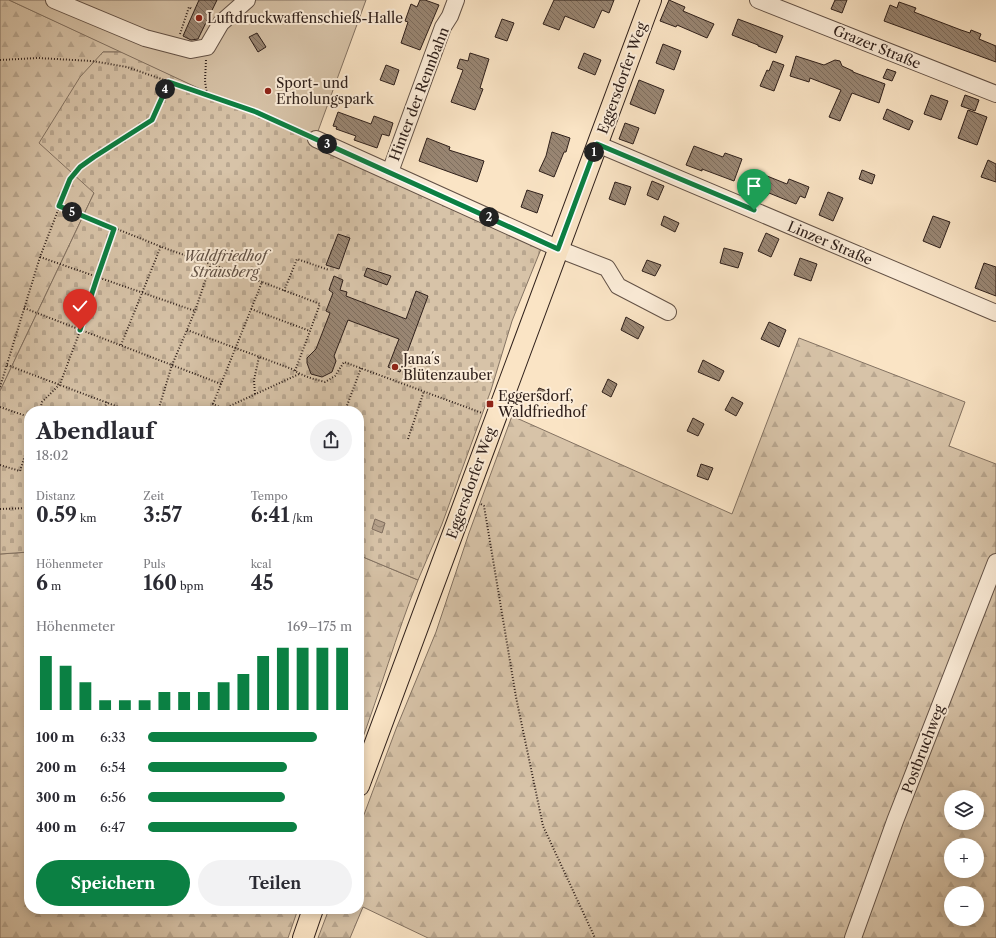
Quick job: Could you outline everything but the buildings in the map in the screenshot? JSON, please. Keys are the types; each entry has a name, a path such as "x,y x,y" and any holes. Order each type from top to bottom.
{"main road":[{"name":"Eggersdorfer Weg","path":"364,773 651,0"},
{"path":"303,938 311,914"}],"street":[{"path":"54,0 125,30 191,50 207,47 221,23 247,0"},
{"name":"Hinter der Rennbahn","path":"456,0 450,16 443,27 390,172 558,249 607,268 618,286 668,312"},
{"name":"Grazer Straße","path":"758,0 996,94"},
{"path":"316,138 390,172"},
{"name":"Linzer Straße","path":"597,144 996,313"},
{"name":"Postbruchweg","path":"854,938 895,821 996,562"}],"path":[{"path":"178,47 178,42 189,8 192,9"},
{"path":"207,47 205,81 207,95"},
{"path":"0,60 38,58 92,61 127,67 256,112 316,138"},
{"path":"0,387 40,257 70,179 80,167 152,120 169,82"},
{"path":"59,206 114,229 320,304 296,371"},
{"path":"41,406 42,402 60,384 114,229"},
{"path":"121,345 161,246"},
{"path":"40,257 195,311"},
{"path":"284,291 297,259 329,270"},
{"path":"160,406 172,365 195,311 211,264"},
{"path":"217,406 213,404 262,282"},
{"path":"24,308 221,384"},
{"path":"251,309 310,331"},
{"path":"187,330 292,368 299,374 313,379 325,382 335,376 344,362 485,414"},
{"path":"255,394 254,380 259,356"},
{"path":"7,365 117,406"},
{"path":"347,406 361,368"},
{"path":"230,406 299,374"},
{"path":"408,439 424,391"},
{"path":"105,406 107,402"},
{"path":"0,407 24,415"},
{"path":"0,465 20,471 24,459"},
{"path":"467,495 484,506 516,698 543,826 595,938"},
{"path":"0,509 24,508"}],"green space":[{"path":"0,0 9,0 122,52 103,52 94,193 0,391"},
{"name":"Sport- und Erholungspark","path":"9,0 366,0 314,142"},
{"name":"Waldfriedhof Strausberg","path":"103,52 122,52 541,249 512,321 491,390 442,524 418,580 364,557 364,406 24,406 24,552 0,554 0,391 94,193 39,143 80,77"},
{"path":"799,338 965,402 949,446 996,464 996,938 428,938 364,907 364,815 396,729 436,632 469,533 512,416 732,514"},
{"path":"24,552 24,914 296,914 288,938 0,938 0,554"},
{"path":"364,557 418,580 402,622 364,734"},
{"path":"327,914 360,914 350,938 318,938"}],"water":[{"path":"375,519 385,523 382,533 372,529"}],"place":[{"name":"Luftdruckwaffenschieß-Halle","path":"199,18"},
{"name":"Sport- und Erholungspark","path":"268,91"},
{"name":"Jana´s Blütenzauber","path":"395,367"},
{"name":"Eggersdorf, Waldfriedhof","path":"490,404"}],"route":[{"path":"80,330 114,229 59,206 70,179 80,167 152,120 169,82 256,112 558,249 597,144 754,210"}]}
